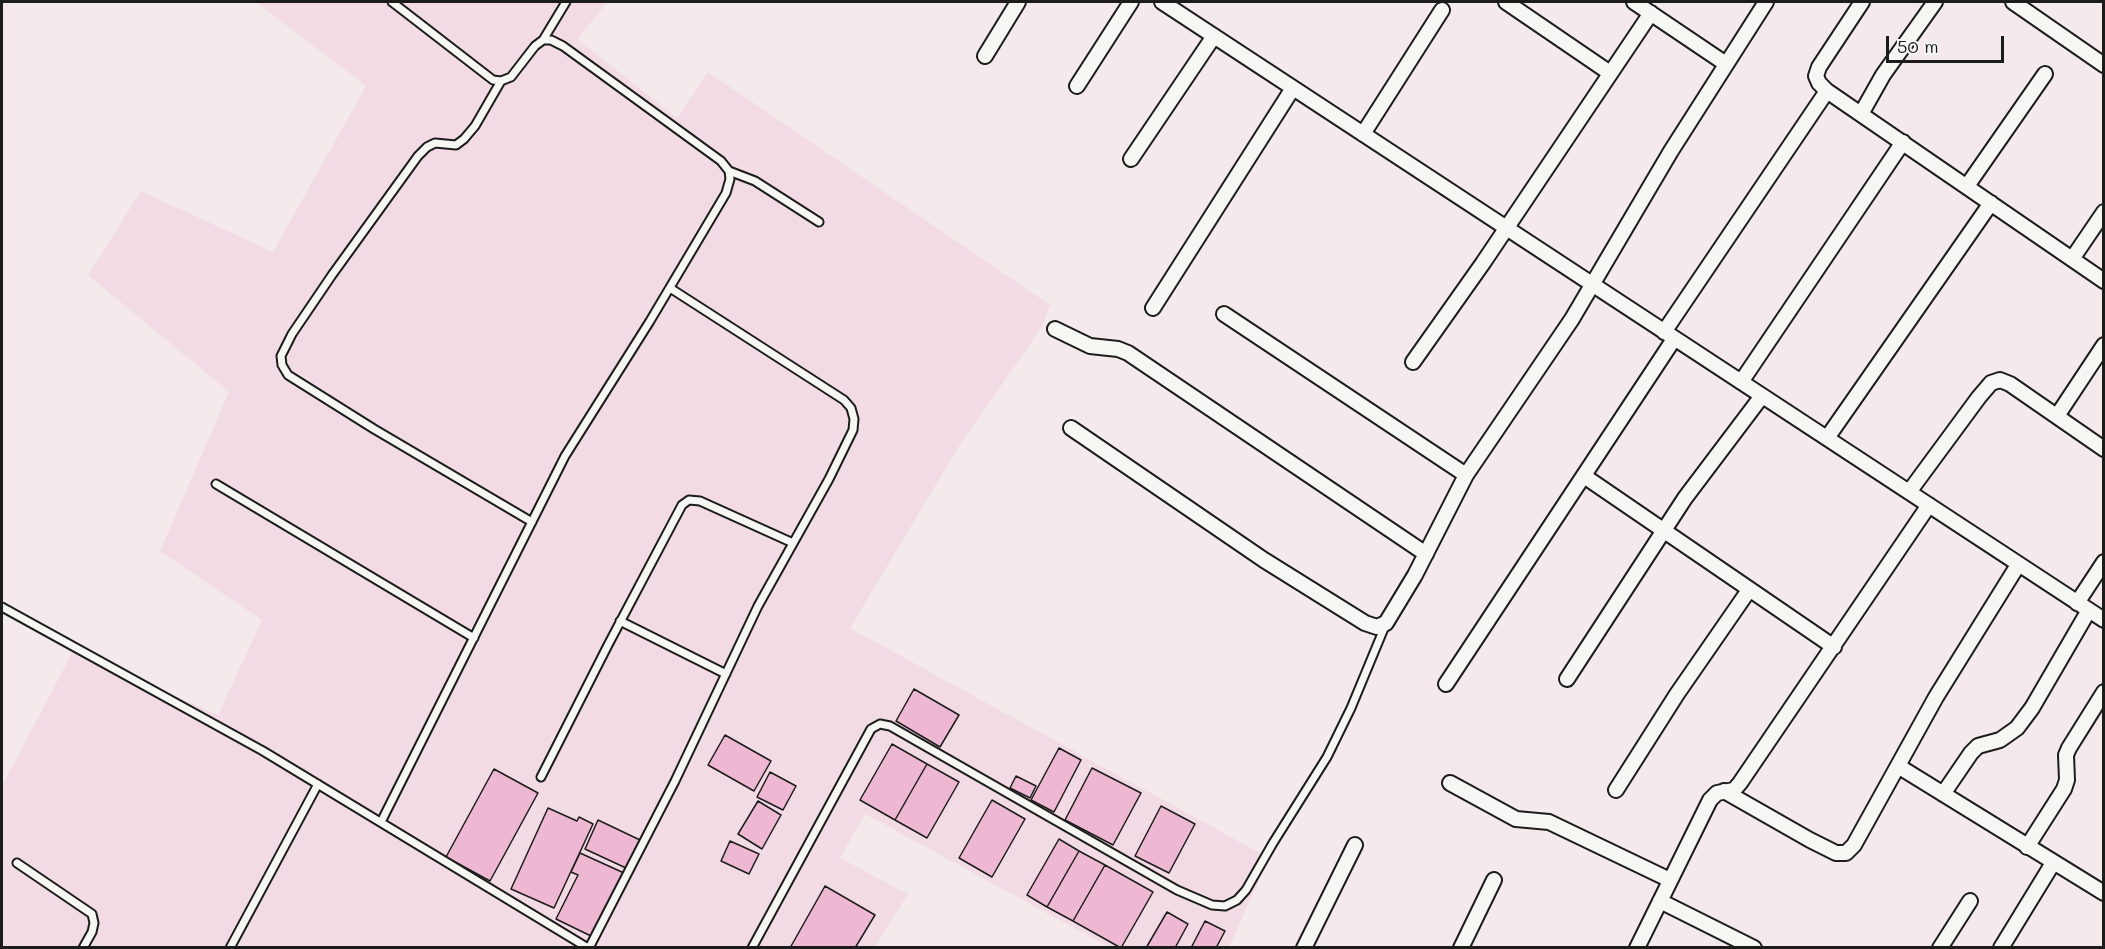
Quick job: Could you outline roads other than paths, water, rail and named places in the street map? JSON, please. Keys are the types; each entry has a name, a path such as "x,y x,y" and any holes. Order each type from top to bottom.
{"street":[{"path":"985,56 1018,2"},
{"path":"1077,86 1131,2"},
{"path":"1162,2 2103,620"},
{"path":"1506,2 1610,73"},
{"path":"1634,2 1726,64"},
{"path":"1862,2 1820,67 1816,76 1819,83 1827,91 2103,281"},
{"path":"1862,114 1882,75 1935,2"},
{"path":"2013,2 2103,65"},
{"path":"1071,428 1264,560 1365,623 1377,627 1386,623 1426,554 1466,475 1572,319 1761,4"},
{"path":"1363,134 1442,10"},
{"path":"1413,362 1506,229 1651,13"},
{"path":"1131,159 1214,36"},
{"path":"1967,186 2045,74"},
{"path":"1154,308 1293,88"},
{"path":"1446,684 1584,476 1669,336 1827,91"},
{"path":"1741,382 1903,142"},
{"path":"1827,438 1991,203"},
{"path":"2072,259 2103,212"},
{"path":"1224,314 1466,475"},
{"path":"1055,329 1090,346 1118,349 1128,353 1426,554"},
{"path":"2057,416 2103,345"},
{"path":"1909,492 1991,383 2000,380 2010,384 2103,449"},
{"path":"1568,679 1663,531 1762,396"},
{"path":"1584,476 1834,647"},
{"path":"1637,948 1710,800 1724,791 1734,790 1740,783 1929,506"},
{"path":"1942,794 1978,746 2000,740 2017,728 2032,708 2103,562"},
{"path":"1724,791 1810,840 1836,853 1846,853 1854,845 1936,697 2018,564"},
{"path":"1616,790 1677,694 1749,590"},
{"path":"2027,847 2064,789 2067,780 2066,755 2103,692"},
{"path":"1898,766 2103,893"},
{"path":"1450,783 1516,819 1549,822 1670,880"},
{"path":"1304,948 1354,845"},
{"path":"2001,948 2053,863"},
{"path":"1461,948 1494,880"},
{"path":"1660,901 1754,948"},
{"path":"1940,948 1970,901"}],"lane":[{"path":"392,2 493,80 501,81 511,77 535,46 543,40 566,2"},
{"path":"381,822 565,456 726,193 730,179 729,171 722,161 563,46 551,40 543,40"},
{"path":"501,81 475,126 464,140 456,144 435,143 418,156 332,275 292,334 281,356 282,365 288,375 374,429 532,522"},
{"path":"729,171 755,181 819,222"},
{"path":"2,607 318,784 588,948 675,781 758,606 829,479 853,430 854,419 851,408 844,400 669,288"},
{"path":"216,484 474,638"},
{"path":"541,777 682,505 689,500 700,501 793,543"},
{"path":"620,621 726,674"},
{"path":"752,948 871,729 880,724 890,726 1177,890 1212,905 1225,906 1237,900 1246,890 1327,757 1351,708 1386,623"},
{"path":"230,948 318,784"},
{"path":"17,862 92,915 94,922 92,932 83,948"}]}
